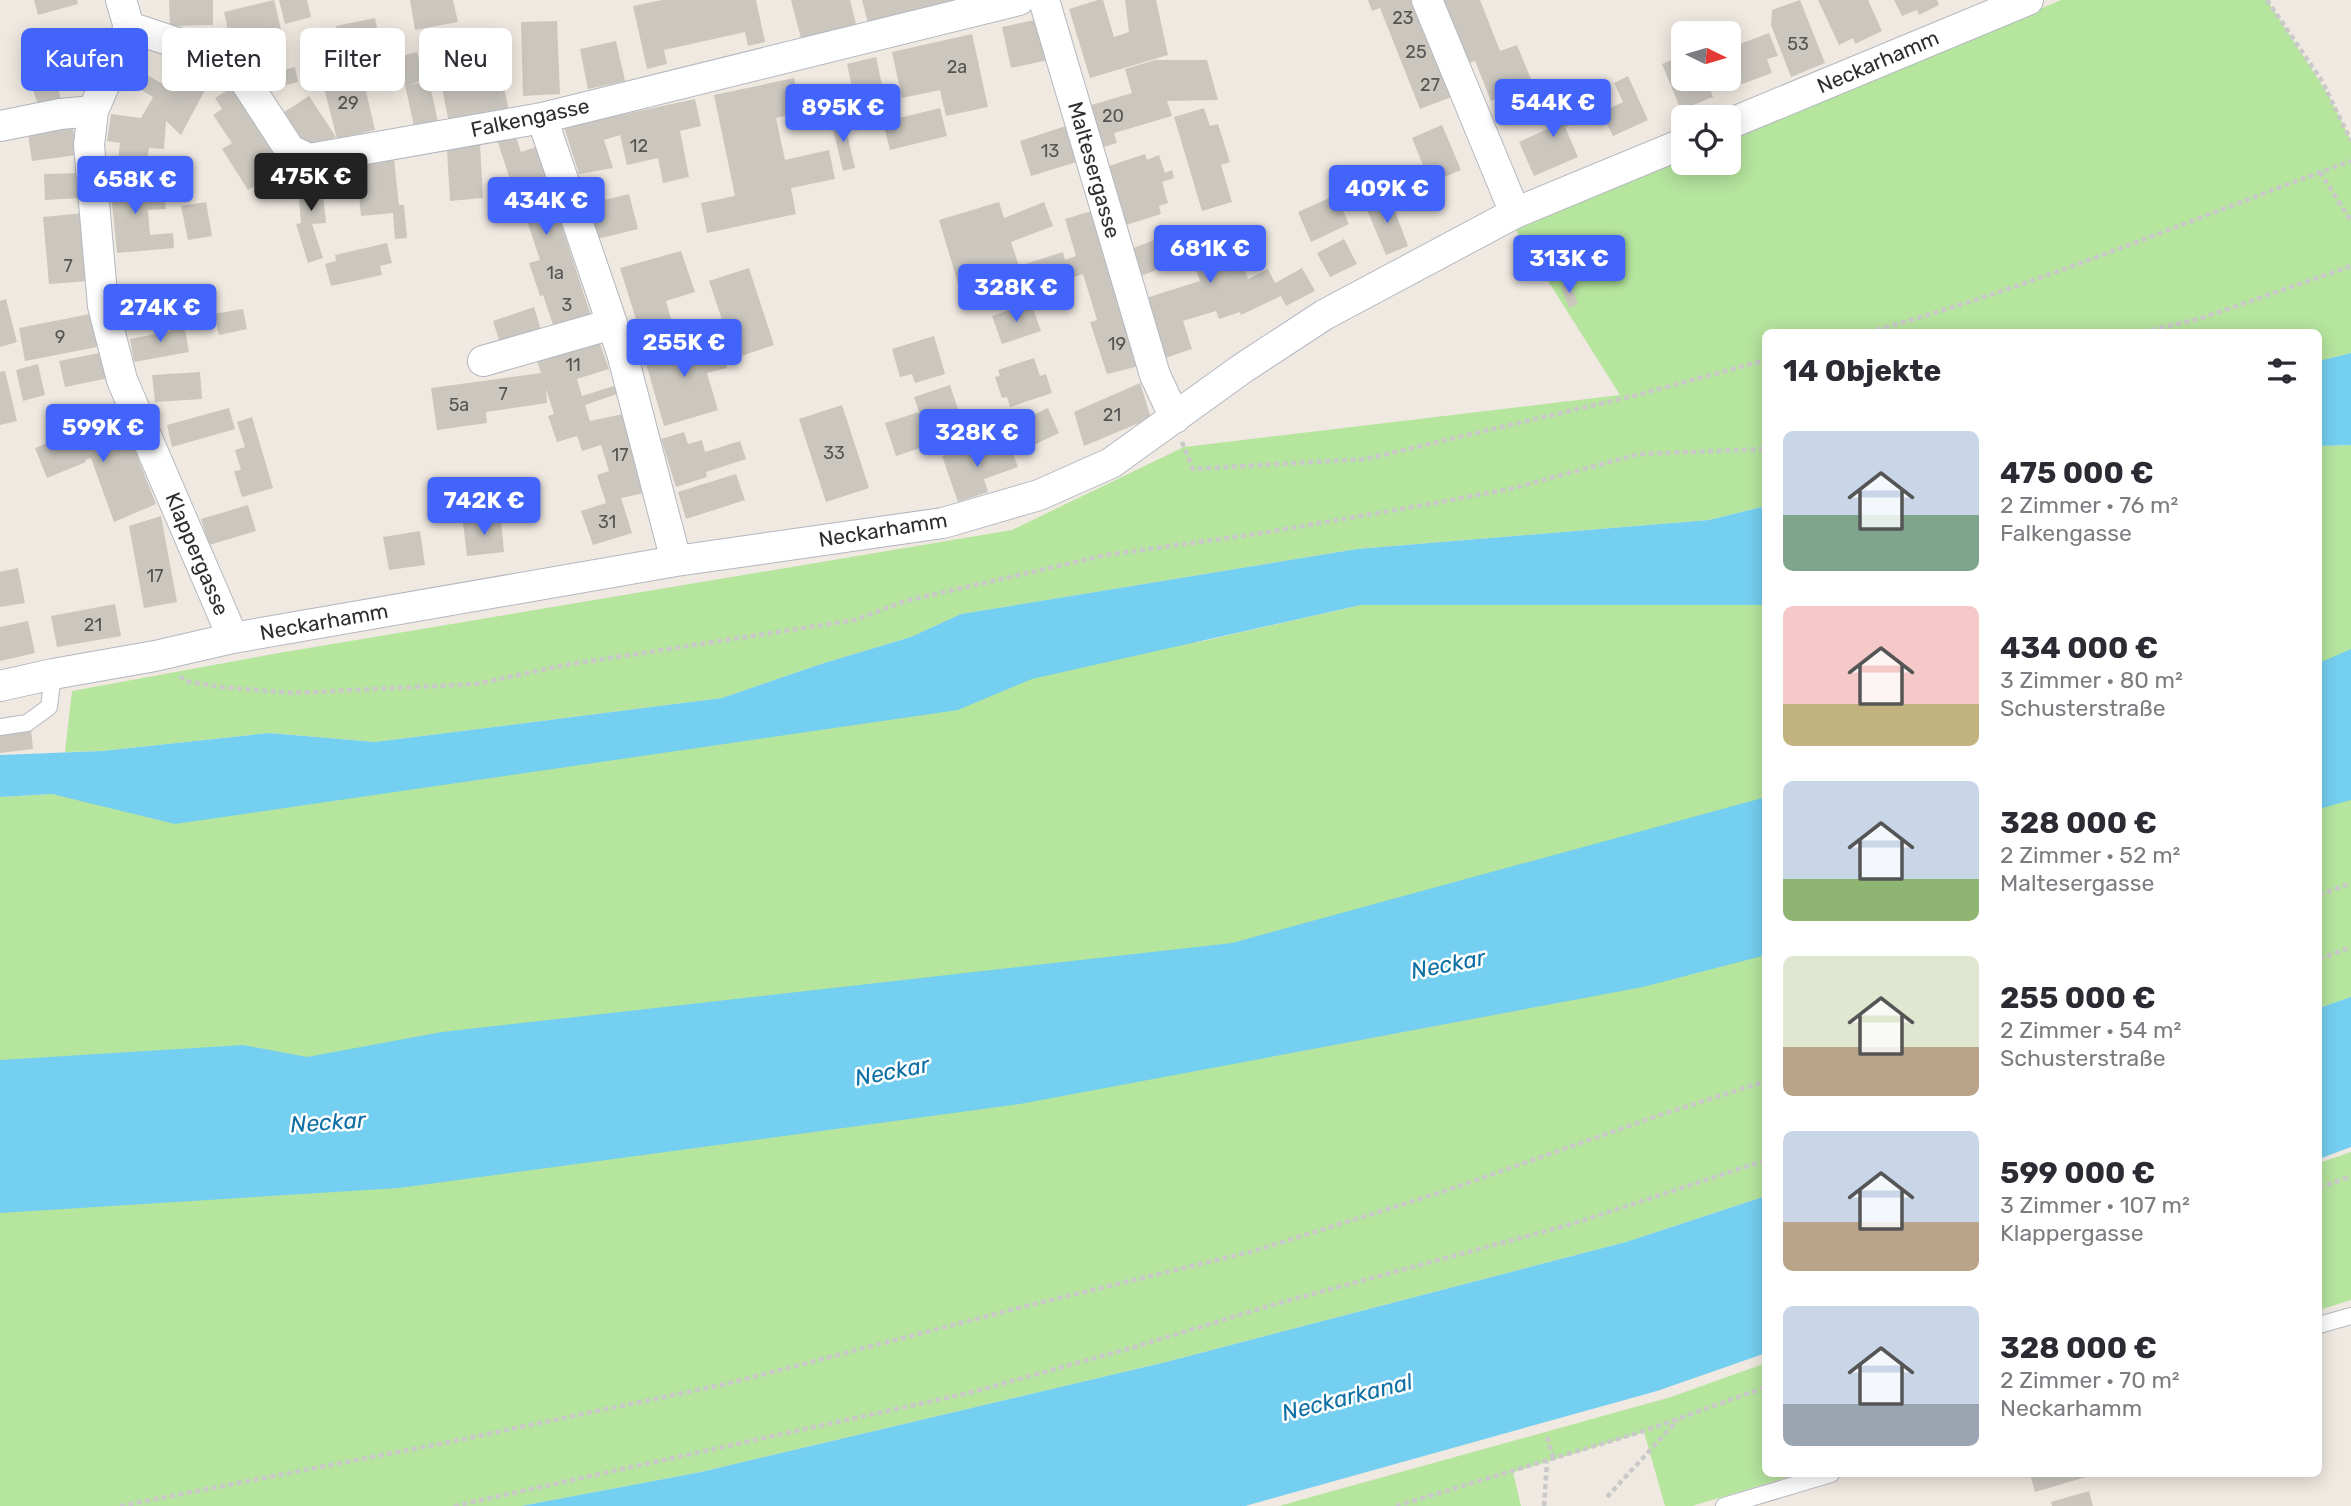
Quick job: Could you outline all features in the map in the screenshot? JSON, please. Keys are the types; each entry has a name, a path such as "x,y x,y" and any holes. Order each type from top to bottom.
{"street":[{"name":"Falkengasse","path":"125,13 232,61 290,150 309,159 542,118 1019,0"},
{"name":"Maltesergasse","path":"1044,0 1155,375 1175,418"},
{"path":"1427,0 1515,213"},
{"name":"Neckarhamm","path":"1741,119 2028,0"},
{"name":"Klappergasse","path":"125,13 93,111 89,145 103,306 122,380 233,638"},
{"path":"0,126 60,114 93,111"},
{"path":"542,118 622,353 676,561"},
{"name":"Neckarhamm","path":"0,686 233,638 676,561 943,523 1039,495 1111,463 1243,368 1324,315 1515,213 1671,148"},
{"path":"483,361 612,324"}],"lane":[{"path":"0,727 27,723 49,707 53,674"},
{"path":"2322,1324 2351,1316"},
{"path":"1724,1506 1821,1477"}],"path":[{"path":"2267,0 2322,81 2351,141"},
{"path":"1878,329 2047,277 2351,161"},
{"path":"2320,172 2351,221"},
{"path":"2156,329 2202,318 2351,266"},
{"path":"1175,418 1193,469 1366,459 1637,395 1762,361"},
{"path":"155,656 185,681 220,687 293,693 476,684 565,665 855,620 905,601 1106,555 1256,534 1514,488 1639,454 1762,450"},
{"path":"2322,894 2351,883"},
{"path":"2322,958 2351,947"},
{"path":"120,1506 449,1442 726,1384 1026,1306 1254,1251 1445,1191 1660,1115 1762,1082"},
{"path":"454,1506 969,1393 1319,1292 1573,1224 1762,1161"},
{"path":"2322,1187 2351,1176"},
{"path":"1396,1506 1679,1420 1762,1389"},
{"path":"1607,1497 1679,1420"},
{"path":"1548,1437 1555,1459"},
{"path":"1544,1506 1547,1462"}],"green space":[{"path":"2061,0 2267,0 2329,96 2351,141 2351,353 2322,360 2322,329 1762,329 1762,507 1709,520 1357,549 961,614 911,637 722,698 375,742 269,733 102,751 65,752 72,691 279,653 1012,530 1184,447 1620,395 1516,230 1671,164 1671,175 1741,175 1741,135"},
{"path":"2351,445 2351,997 2322,1007 2322,446"},
{"path":"1361,605 1762,605 1762,1197 1626,1242 1166,1362 701,1472 521,1506 0,1506 0,797 52,794 72,798 367,795 531,771 1156,646 1199,642"},
{"path":"2351,1152 2351,1300 2322,1309 2322,1162"},
{"path":"1762,1364 1762,1477 1788,1477 1692,1506 1665,1506 1644,1432 1513,1472 1521,1506 1279,1506 1671,1397"}],"water":[{"path":"2351,353 2351,445 2322,446 2322,360"},
{"path":"1762,507 1762,605 1361,605 1032,679 958,710 175,824 52,794 0,797 0,755 102,751 269,733 375,742 722,698 911,637 961,614 1357,549 1709,520"},
{"path":"2351,649 2351,800 2322,808 2322,662"},
{"name":"Neckar","path":"1762,798 1762,956 1643,987 1020,1104 399,1188 0,1213 0,1060 243,1045 307,1057 442,1032 1232,943"},
{"path":"2351,997 2351,1147 2322,1158 2322,1007"},
{"name":"Neckarkanal","path":"1762,1197 1762,1354 1657,1391 1245,1506 521,1506 701,1472 1166,1362 1626,1242"}],"building":[{"path":"34,0 77,0 78,4 38,15"},
{"path":"169,0 213,0 213,25 170,26"},
{"path":"274,0 281,28 227,28 224,12"},
{"path":"279,0 307,0 311,17 285,24"},
{"path":"410,0 453,0 458,22 415,30"},
{"path":"662,0 756,0 765,42 748,46 745,32 664,50 667,64 647,69 633,6"},
{"path":"791,0 850,0 857,28 802,42"},
{"path":"862,0 965,0 869,27"},
{"path":"1103,0 1114,37 1129,32 1125,0 1156,0 1168,55 1090,78 1069,9"},
{"path":"1368,0 1415,0 1454,96 1420,109 1380,8 1372,11"},
{"path":"1444,0 1480,0 1500,51 1517,45 1533,84 1491,101 1475,61 1468,63"},
{"path":"1800,0 1825,63 1791,77 1771,25 1772,10"},
{"path":"1818,0 1868,0 1882,31 1855,44 1853,38 1839,45"},
{"path":"1894,0 1937,0 1939,5 1919,15 1917,10 1902,16"},
{"path":"375,18 377,28 336,28"},
{"path":"1039,19 1048,60 1011,68 1002,27"},
{"path":"557,21 560,94 523,96 521,22"},
{"path":"1769,33 1778,56 1767,59 1772,73 1741,84 1741,44"},
{"path":"972,34 988,107 946,116 940,90 902,98 892,52"},
{"path":"616,41 625,81 588,89 580,49"},
{"path":"417,52 419,82 408,85 419,83 419,91 431,91 439,126 415,131 405,85 405,55"},
{"path":"876,57 886,104 857,110 847,64"},
{"path":"1155,60 1207,60 1218,100 1167,101 1172,116 1114,133 1117,143 1100,148 1088,106 1132,93 1125,69"},
{"path":"1671,60 1671,86 1662,64"},
{"path":"295,67 298,82 286,85 286,69"},
{"path":"148,75 162,83 162,91 204,91 181,135 166,121 164,149 149,148 146,165 118,162 120,143 107,141 111,114 141,118 153,97 143,91 148,91"},
{"path":"1628,76 1648,120 1613,136 1601,112 1623,102 1614,83"},
{"path":"794,78 801,112 776,118 785,160 829,150 835,179 791,188 796,214 707,233 701,203 735,196 714,95"},
{"path":"1570,89 1583,119 1565,127 1578,157 1534,176 1519,142 1563,122 1553,101 1564,96 1562,93"},
{"path":"33,91 59,91 63,105 40,110"},
{"path":"226,91 237,91 286,166 248,190 222,149 232,143 213,115 222,109 215,98"},
{"path":"325,91 366,91 375,130 337,139"},
{"path":"443,91 505,91 509,112 449,123"},
{"path":"1673,91 1711,91 1713,97 1693,105 1679,105"},
{"path":"309,96 336,137 318,145 302,145 281,114"},
{"path":"695,99 701,126 680,131 689,177 663,183 658,158 627,165 620,135 604,140 613,168 579,174 564,127"},
{"path":"940,108 947,136 890,150 883,122"},
{"path":"1204,108 1210,126 1218,124 1230,162 1221,165 1232,202 1202,211 1174,117"},
{"path":"843,117 855,168 843,171 831,120"},
{"path":"72,122 77,155 32,161 27,128"},
{"path":"1069,125 1080,161 1031,176 1020,141"},
{"path":"1442,125 1461,170 1430,183 1412,138"},
{"path":"516,137 521,152 536,147 591,316 554,328 529,263 540,260 513,178 510,179 497,140"},
{"path":"480,143 483,198 450,201 447,150"},
{"path":"1145,154 1147,160 1159,155 1165,173 1172,170 1174,178 1162,182 1168,203 1159,206 1161,214 1123,226 1106,167"},
{"path":"394,159 399,205 404,205 407,238 395,239 393,213 361,216 356,166"},
{"path":"130,167 133,196 164,192 166,209 148,210 150,235 173,233 174,248 117,253 109,173"},
{"path":"81,173 82,198 45,200 44,174"},
{"path":"321,173 326,223 312,224 323,258 308,263 296,224 301,223 297,174"},
{"path":"629,194 638,229 589,241 580,206"},
{"path":"1336,195 1349,224 1311,242 1298,212"},
{"path":"1389,195 1408,246 1386,255 1365,205"},
{"path":"206,202 212,236 188,240 181,206"},
{"path":"999,202 1004,218 1044,202 1053,226 1011,242 1019,266 1063,252 1065,260 1076,256 1065,219 1095,210 1143,365 1107,374 1090,322 1097,320 1083,274 966,310 939,220"},
{"path":"84,213 90,281 49,284 43,217"},
{"path":"1188,227 1199,254 1251,232 1253,238 1259,235 1264,248 1225,263 1226,268 1242,262 1248,279 1268,269 1275,283 1302,268 1315,291 1286,306 1281,296 1241,315 1240,312 1219,319 1216,311 1183,321 1192,349 1165,358 1146,298 1200,281 1192,256 1141,276 1131,249"},
{"path":"1344,239 1357,264 1330,277 1317,253"},
{"path":"387,243 392,263 380,266 382,275 331,286 325,264 336,261 335,255"},
{"path":"681,251 695,292 666,301 671,319 639,329 620,268"},
{"path":"749,268 774,345 735,358 709,281"},
{"path":"1570,283 1578,304 1569,308 1561,286"},
{"path":"176,284 183,312 130,324 123,297"},
{"path":"6,299 17,342 0,347 0,301"},
{"path":"1031,303 1041,331 1002,344 992,316"},
{"path":"534,307 542,333 501,346 493,321"},
{"path":"243,309 247,329 219,335 214,314"},
{"path":"95,313 102,346 25,361 19,328"},
{"path":"184,324 189,352 134,362 130,339 171,331 170,326"},
{"path":"934,336 945,374 915,383 912,374 900,377 892,349"},
{"path":"697,337 701,350 720,344 727,368 707,373 718,410 664,426 643,353"},
{"path":"599,341 609,369 577,379 582,396 614,386 617,394 585,405 590,421 623,414 649,492 621,498 632,533 593,545 581,511 606,503 597,475 609,471 601,445 582,451 577,436 557,442 548,416 554,414 546,389 547,403 486,412 487,423 437,430 431,388 541,373 537,361"},
{"path":"104,352 109,378 65,387 59,361"},
{"path":"1034,358 1040,376 1046,374 1052,393 1010,407 1007,397 1002,398 995,377 1000,376 998,370"},
{"path":"38,364 45,395 23,401 16,370"},
{"path":"5,371 17,421 0,425 0,372"},
{"path":"200,372 202,399 155,402 152,375"},
{"path":"1140,383 1151,418 1084,446 1074,412"},
{"path":"950,385 966,433 896,456 885,423 919,412 914,397"},
{"path":"842,405 869,488 826,502 799,419"},
{"path":"229,408 235,429 172,447 167,425"},
{"path":"1048,408 1059,433 1019,452 1008,426"},
{"path":"120,413 156,504 114,522 91,458 47,478 35,448"},
{"path":"252,417 273,488 242,497 234,471 241,470 235,450 245,447 237,422"},
{"path":"684,432 688,444 702,440 705,452 740,441 746,459 706,472 707,477 676,487 661,439"},
{"path":"1009,443 1018,467 984,479 988,492 958,502 942,456 973,446 976,456"},
{"path":"736,474 745,500 686,519 678,492"},
{"path":"248,505 256,531 209,545 201,519"},
{"path":"161,516 177,602 144,608 129,526"},
{"path":"501,519 504,552 467,556 463,523"},
{"path":"420,531 425,565 389,570 383,537"},
{"path":"18,568 25,603 0,607 0,572"},
{"path":"115,604 121,636 57,647 51,616"},
{"path":"28,621 35,653 0,661 0,627"},
{"path":"31,729 33,749 0,753 0,733"},
{"path":"2031,1477 2086,1477 2035,1492"},
{"path":"2089,1491 2093,1506 2052,1506 2051,1502"}]}
